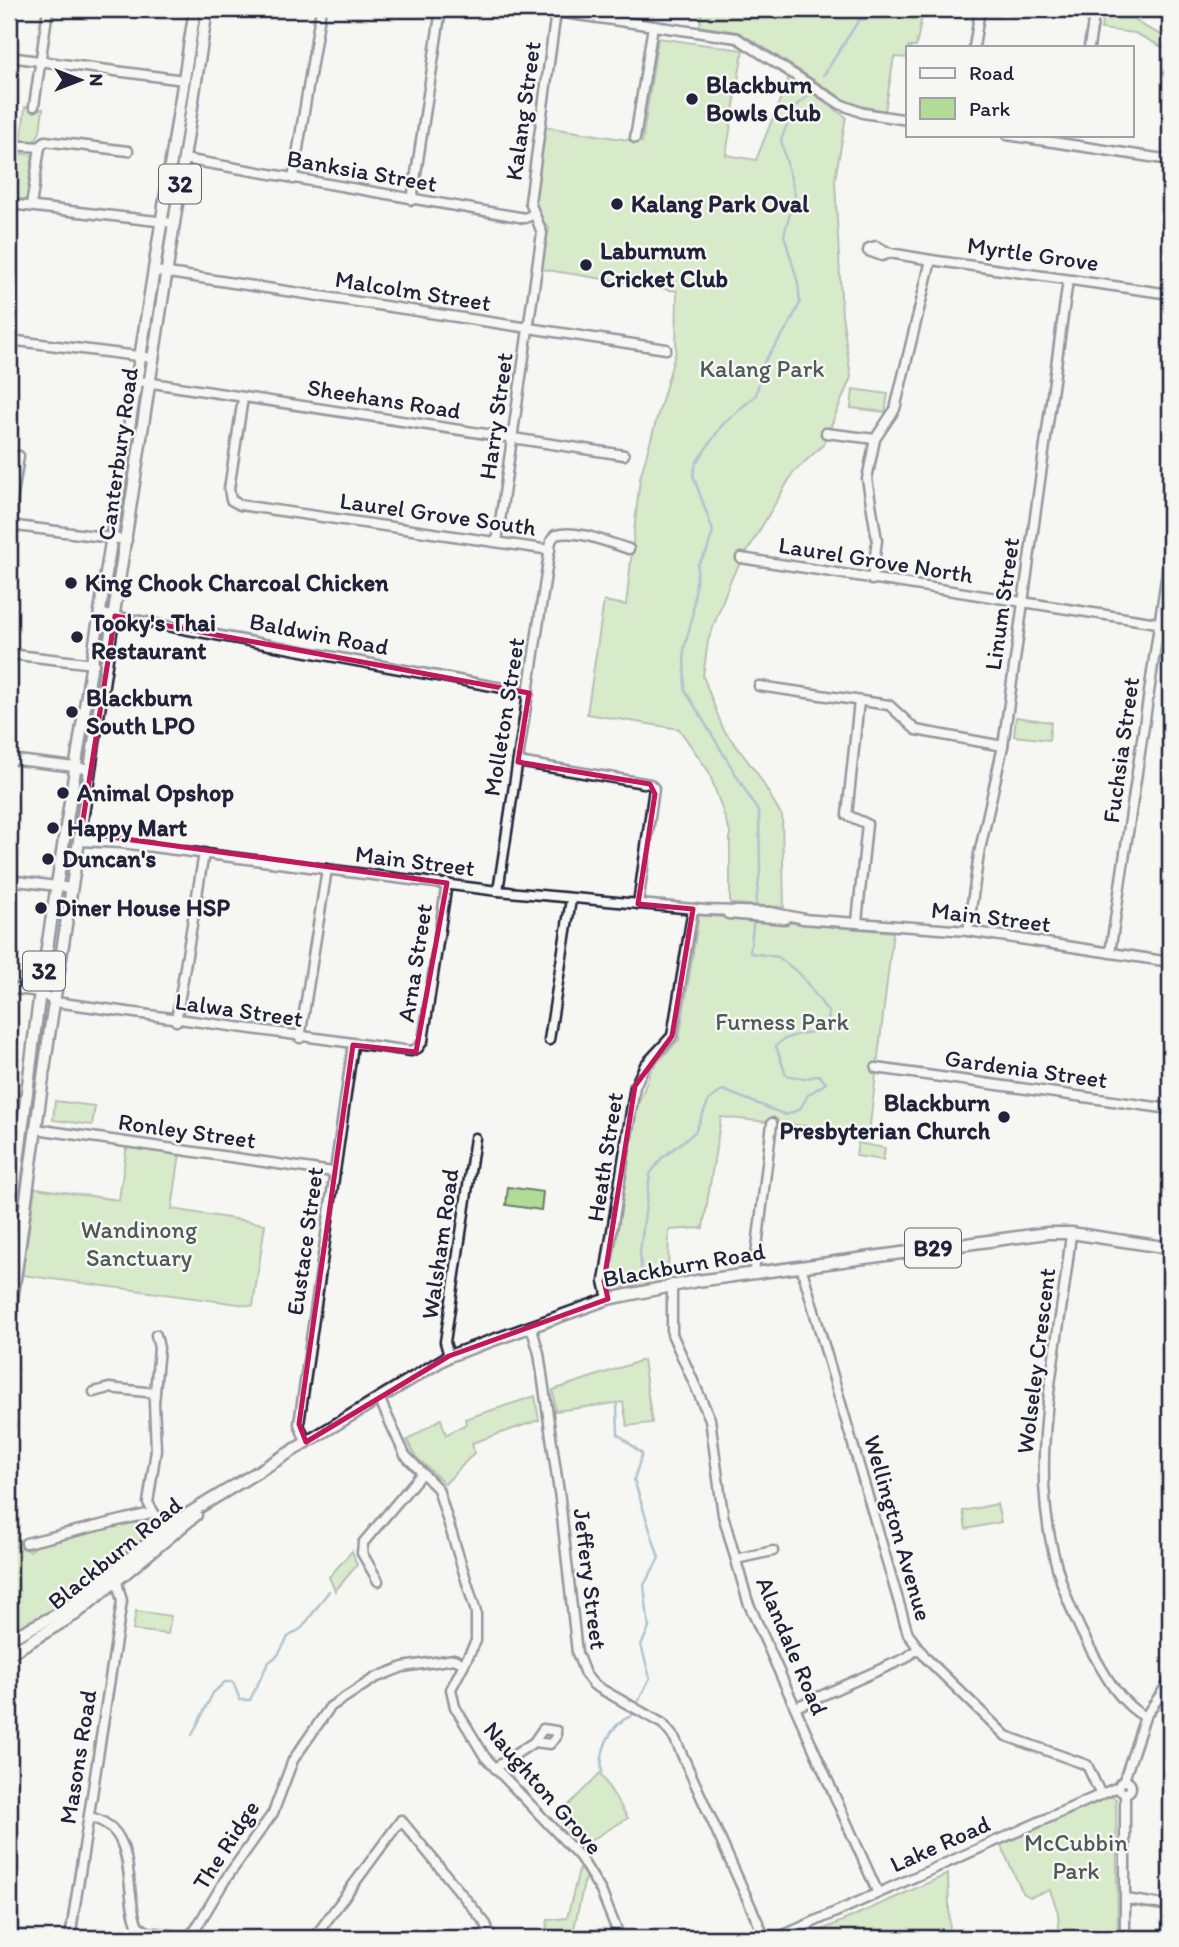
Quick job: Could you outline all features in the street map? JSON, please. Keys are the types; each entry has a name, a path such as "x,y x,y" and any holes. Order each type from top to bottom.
{"main road":[{"name":"Canterbury Road","path":"9,1322 72,888 127,540 155,271 195,9"},
{"name":"Canterbury Road","path":"148,358 167,272 207,9"},
{"name":"Canterbury Road","path":"9,1232 40,992 114,538 145,382"},
{"path":"66,836 80,837"},
{"path":"23,1123 36,1129"},
{"name":"Blackburn Road","path":"9,1654 66,1621 114,1578 132,1555 168,1533 209,1502 449,1356 608,1298 672,1284 1047,1233 1071,1233 1170,1248"},
{"name":"Blackburn Road","path":"9,1639 64,1611 114,1578 155,1550 168,1533"},
{"path":"132,1555 155,1550"}],"street":[{"path":"34,106 48,9"},
{"path":"293,180 321,9"},
{"path":"412,200 441,9"},
{"path":"536,9 575,12 737,38 840,104 863,113 906,120"},
{"path":"974,46 981,9"},
{"path":"1089,46 1095,9"},
{"name":"Kalang Street","path":"534,214 530,202 556,12"},
{"path":"635,138 653,26"},
{"path":"9,57 184,80"},
{"path":"1024,136 1074,139 1170,160"},
{"path":"31,206 40,147 45,141 128,151"},
{"path":"9,145 40,147"},
{"name":"Banksia Street","path":"184,159 293,180 525,218 534,214"},
{"path":"9,204 174,223"},
{"name":"Harry Street","path":"497,542 542,233 534,214"},
{"name":"Myrtle Grove","path":"890,253 1170,294"},
{"path":"872,580 877,540 867,479 875,439 895,409 931,260"},
{"name":"Malcolm Street","path":"155,271 666,349"},
{"name":"Linum Street","path":"968,931 979,854 1003,746 1068,280"},
{"path":"9,340 148,358"},
{"name":"Sheehans Road","path":"145,382 624,455"},
{"name":"Laurel Grove South","path":"243,398 229,489 231,500 240,505 550,550 555,535 563,533 590,537 629,549"},
{"path":"826,433 875,439"},
{"path":"19,456 9,523 127,540"},
{"name":"Molleton Street","path":"498,891 550,550"},
{"name":"Fuchsia Street","path":"1110,953 1170,552"},
{"name":"Laurel Grove North","path":"741,558 1170,625"},
{"name":"Baldwin Road","path":"102,614 528,693"},
{"path":"9,654 94,664"},
{"path":"759,686 889,705 916,730 1003,746"},
{"path":"857,922 867,824 847,815 859,701"},
{"path":"9,759 91,769"},
{"path":"518,762 650,784 654,788 638,904"},
{"name":"Main Street","path":"80,837 571,899 968,931 1170,962"},
{"path":"176,1021 204,853"},
{"path":"300,1038 327,869"},
{"path":"9,880 72,888"},
{"name":"Arna Street","path":"418,1048 423,1041 447,883"},
{"path":"550,1040 571,899"},
{"name":"Heath Street","path":"608,1298 604,1281 635,1086 645,1065 672,1036 693,909"},
{"path":"9,988 40,992 55,1002"},
{"name":"Lalwa Street","path":"55,1002 353,1045 411,1051 418,1048"},
{"name":"Eustace Street","path":"306,1442 299,1424 353,1045"},
{"name":"Gardenia Street","path":"876,1068 1170,1109"},
{"path":"9,1116 23,1123"},
{"path":"754,1272 772,1123"},
{"name":"Ronley Street","path":"36,1129 333,1172"},
{"name":"Walsham Road","path":"449,1356 445,1342 475,1138"},
{"path":"9,1232 21,1235"},
{"name":"Wolseley Crescent","path":"1071,1233 1042,1449 1045,1512 1058,1572 1080,1630 1105,1676 1127,1705 1145,1717"},
{"name":"Wellington Avenue","path":"801,1266 908,1634 917,1649 1006,1736 1087,1765 1100,1793"},
{"name":"Alandale Road","path":"672,1284 672,1334 710,1419 723,1515 748,1602 878,1893"},
{"name":"Jeffery Street","path":"531,1326 539,1353 561,1499 578,1653 585,1674 594,1685 663,1724 675,1739 765,1938"},
{"path":"156,1335 159,1357 155,1393 156,1450 148,1503 151,1513 168,1533"},
{"path":"94,1392 109,1388 155,1393"},
{"name":"Naughton Grove","path":"379,1398 405,1455 436,1486 440,1494 478,1623 472,1652 452,1684 452,1700 470,1735 495,1768 580,1857 601,1891 620,1938"},
{"path":"378,1581 362,1553 362,1543 422,1473"},
{"path":"26,1543 151,1513"},
{"path":"736,1559 773,1551"},
{"name":"Masons Road","path":"70,1938 122,1601 114,1578"},
{"path":"796,1707 906,1658 917,1649"},
{"name":"The Ridge","path":"89,1817 100,1821 123,1841 138,1926 148,1932 187,1937 195,1930 225,1880 273,1813 292,1760 330,1707 375,1678 403,1667 454,1660 464,1664"},
{"path":"1125,1938 1123,1787 1145,1717 1170,1681"},
{"path":"495,1768 534,1742"},
{"name":"Lake Road","path":"777,1938 1100,1793 1123,1787"},
{"path":"314,1938 401,1821 486,1924 491,1938"},
{"path":"1126,1899 1170,1906"}],"highlighted area":[{"path":"115,616 529,693 518,762 650,784 655,794 638,904 693,909 672,1036 635,1086 604,1281 608,1299 449,1356 306,1442 299,1424 353,1045 416,1052 447,883 81,833"}],"green space":[{"path":"702,9 969,9 967,18 923,11 916,46 906,46 906,58 894,57 885,111 851,104 736,32 700,26"},
{"path":"1105,9 1122,9 1143,26 1170,39 1170,51 1135,33 1101,29"},
{"name":"Kalang Park","path":"658,38 743,50 726,155 756,160 789,77 846,117 835,180 842,315 851,377 823,445 793,473 731,579 708,641 703,676 723,729 757,773 782,816 784,907 730,904 730,832 709,772 679,729 587,714 604,601 626,605 640,478 676,351 677,291 541,269 549,228 531,209 544,127 642,142"},
{"path":"25,107 43,109 40,132 34,142 21,143"},
{"path":"9,152 33,155 27,200 9,198"},
{"path":"853,389 888,394 885,412 851,408"},
{"path":"1016,717 1051,722 1049,740 1014,736"},
{"name":"Furness Park","path":"699,915 893,932 869,1133 721,1117 703,1228 669,1230 668,1281 614,1289 609,1283 635,1113 652,1068 679,1040"},
{"path":"55,1101 95,1106 92,1125 53,1120"},
{"path":"858,1143 885,1148 883,1160 856,1156"},
{"name":"Wandinong Sanctuary","path":"127,1145 180,1153 172,1209 265,1224 253,1306 22,1275 35,1188 119,1200"},
{"path":"508,1187 543,1192 541,1210 506,1205"},
{"path":"643,1360 652,1423 627,1426 623,1402 555,1411 553,1390"},
{"path":"535,1396 539,1420 472,1443 474,1453 445,1484 415,1456 407,1440 441,1419 446,1435 466,1424 465,1419"},
{"path":"997,1504 1001,1522 966,1529 963,1511"},
{"path":"139,1517 153,1521 154,1533 53,1612 9,1635 9,1534 16,1537 15,1546 30,1551 37,1546 110,1528"},
{"path":"352,1551 357,1565 335,1591 329,1577"},
{"path":"136,1611 171,1616 168,1634 133,1630"},
{"path":"600,1773 628,1818 583,1845 557,1817"},
{"name":"McCubbin Park","path":"1109,1796 1116,1799 1118,1938 1060,1938 1058,1913 1050,1890 1030,1897 1023,1893 1000,1844"},
{"path":"580,1866 586,1874 572,1938 545,1938 548,1920 567,1918"},
{"path":"948,1874 950,1938 804,1938"}],"waterway":[{"path":"823,76 859,20 894,13 897,9"},
{"path":"755,911 760,871 759,813 685,690 684,649 692,619 698,564 707,551 713,531 693,475 696,463 723,424 756,395 764,362 800,303 798,283 784,235 795,195 781,140 794,107 808,96"},
{"path":"642,1279 640,1252 650,1174 662,1158 695,1132 709,1100 723,1090 786,1115 800,1109 808,1095 826,1083 819,1075 804,1079 786,1075 776,1046 787,1038 827,1027 829,1013 800,974 778,957 750,953 754,917"},
{"path":"602,1772 602,1756 608,1739 617,1725 631,1716 650,1678 641,1645 649,1628 644,1585 659,1558 634,1480 642,1454 618,1434 617,1405"},
{"path":"192,1735 213,1693 225,1682 233,1682 240,1700 250,1700 268,1663 278,1655 288,1637 302,1628 329,1591"},
{"path":"568,1938 571,1935"}],"place":[{"name":"Blackburn Bowls Club","path":"692,99"},
{"name":"Kalang Park Oval","path":"617,204"},
{"name":"Laburnum Cricket Club","path":"586,265"},
{"name":"King Chook Charcoal Chicken","path":"71,583"},
{"name":"Tooky's Thai Restaurant","path":"77,637"},
{"name":"Blackburn South LPO","path":"72,712"},
{"name":"Animal Opshop","path":"63,793"},
{"name":"Happy Mart","path":"53,828"},
{"name":"Duncan's","path":"48,859"},
{"name":"Diner House HSP","path":"41,908"},
{"name":"Blackburn Presbyterian Church","path":"1004,1117"}]}
